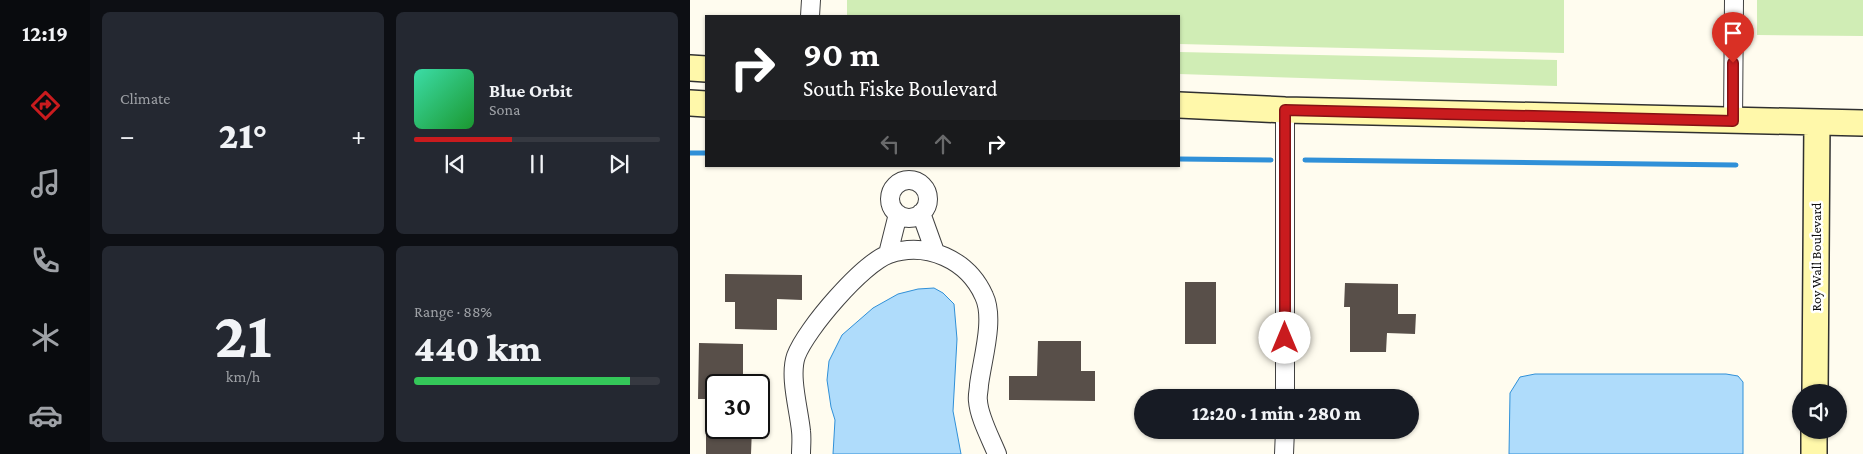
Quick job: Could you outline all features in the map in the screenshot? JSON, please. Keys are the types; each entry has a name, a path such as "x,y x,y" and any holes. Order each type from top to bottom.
{"main road":[{"path":"690,68 705,69"},
{"path":"690,103 705,104"},
{"path":"1180,105 1285,110 1863,123"},
{"name":"Roy Wall Boulevard","path":"1815,384 1817,122"},
{"path":"1814,439 1814,454"}],"street":[{"path":"810,15 811,0"},
{"path":"1733,121 1734,0"},
{"path":"1285,110 1285,389"},
{"path":"908,173 927,192 927,203 921,213 910,218 898,214 891,204 891,193 897,183 908,173"},
{"path":"921,213 934,252"},
{"path":"888,254 898,214"},
{"path":"801,454 802,434 794,387 796,357 813,327 838,295 888,254 915,250 934,252 954,260 973,276 985,297 988,320 978,401 997,454"},
{"path":"1284,439 1284,454"}],"green space":[{"path":"847,0 1564,0 1564,53 1180,44 1180,15 847,15"},
{"path":"1757,0 1863,0 1863,36 1757,35"},
{"path":"1180,52 1557,60 1557,86 1180,74"}],"water":[{"path":"934,288 943,293 954,304 957,339 953,411 961,454 833,454 835,420 827,380 829,361 842,335 873,308 898,294 918,289"},
{"path":"1535,374 1726,374 1738,376 1743,382 1743,454 1509,454 1510,393 1520,377"}],"building":[{"path":"725,274 802,275 802,300 777,299 777,330 735,329 735,302 725,302"},
{"path":"1185,282 1216,282 1216,344 1185,344"},
{"path":"1345,283 1398,284 1398,314 1416,314 1415,334 1387,333 1386,352 1350,352 1350,307 1344,307"},
{"path":"1038,341 1081,341 1081,371 1095,371 1095,401 1009,400 1009,376 1037,376"},
{"path":"699,343 743,344 743,374 705,374 705,399 698,399"},
{"path":"706,439 752,439 751,454 706,454"}],"waterway":[{"path":"690,153 705,153"},
{"path":"1180,159 1271,160"},
{"path":"1305,160 1736,165"}],"route":[{"path":"1285,338 1285,110 1733,121 1733,63"}]}
